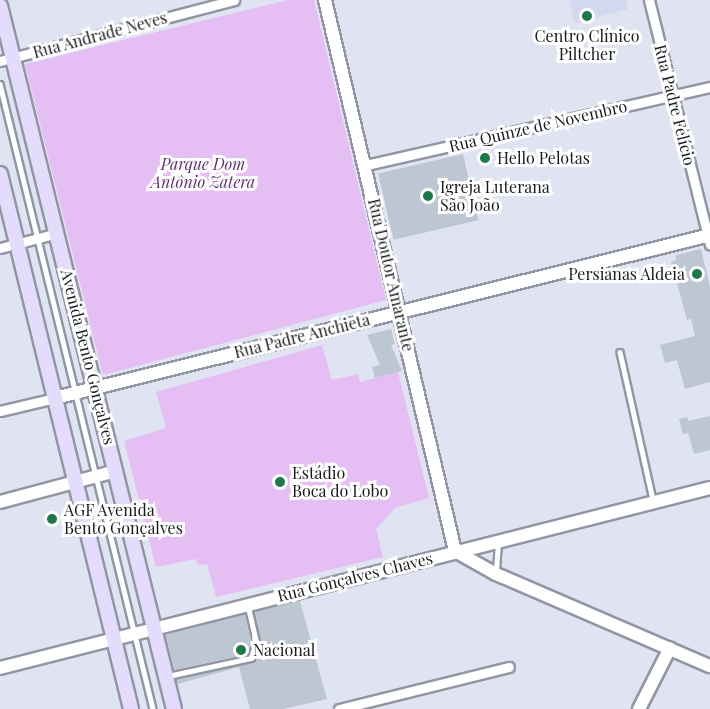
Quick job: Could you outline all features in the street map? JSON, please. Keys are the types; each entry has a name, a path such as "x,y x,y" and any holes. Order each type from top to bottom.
{"main road":[{"name":"Avenida Bento Gonçalves","path":"0,6 6,59 58,233 174,709"},
{"path":"0,174 131,709"}],"street":[{"name":"Rua Andrade Neves","path":"6,59 234,0"},
{"name":"Rua Doutor Amarante","path":"325,0 366,165 455,551"},
{"name":"Rua Padre Felício","path":"650,0 709,239"},
{"name":"Rua Quinze de Novembro","path":"366,165 710,87"},
{"path":"0,248 58,233"},
{"name":"Rua Padre Anchieta","path":"0,411 399,311 709,239"},
{"path":"0,502 116,471"},
{"name":"Rua Gonçalves Chaves","path":"0,668 710,488"},
{"path":"455,551 496,574 710,666"},
{"path":"639,709 670,648"},
{"path":"339,709 508,667"}],"lane":[{"path":"0,84 153,709"},
{"path":"620,352 654,502"},
{"path":"496,574 498,541"},
{"path":"166,676 251,658 256,642 248,604"}],"shaded area":[{"name":"Centro Clínico Piltcher","path":"569,0 626,0 628,9 575,23"}],"green space":[{"name":"Parque Dom Antônio Zatera","path":"288,0 314,0 386,300 103,375 25,64"},
{"name":"Estádio Boca do Lobo","path":"322,345 332,380 358,374 360,382 398,372 429,498 395,508 376,529 383,557 216,597 207,564 198,565 196,559 156,567 124,441 166,428 156,392"}],"building":[{"name":"Igreja Luterana São João","path":"463,154 478,220 394,240 378,174"},
{"path":"701,249 710,287 710,382 685,389 677,360 665,363 660,345 695,336 691,319 687,320 671,262 676,260 676,255"},
{"path":"391,329 395,344 391,345 402,371 375,378 372,367 380,365 367,335"},
{"path":"710,416 710,450 694,454 688,433 683,434 679,419 687,417 688,421"},
{"name":"Nacional","path":"300,601 327,699 284,709 250,709 239,667 178,684 176,679 254,662 260,642 254,612"},
{"path":"245,614 251,642 247,654 174,670 165,635"}],"place":[{"name":"Centro Clínico Piltcher","path":"587,16"},
{"name":"Hello Pelotas","path":"485,158"},
{"name":"Igreja Luterana São João","path":"428,196"},
{"name":"Persianas Aldeia","path":"697,274"},
{"name":"Estádio Boca do Lobo","path":"280,482"},
{"name":"AGF Avenida Bento Gonçalves","path":"52,519"},
{"name":"Nacional","path":"241,650"}]}
